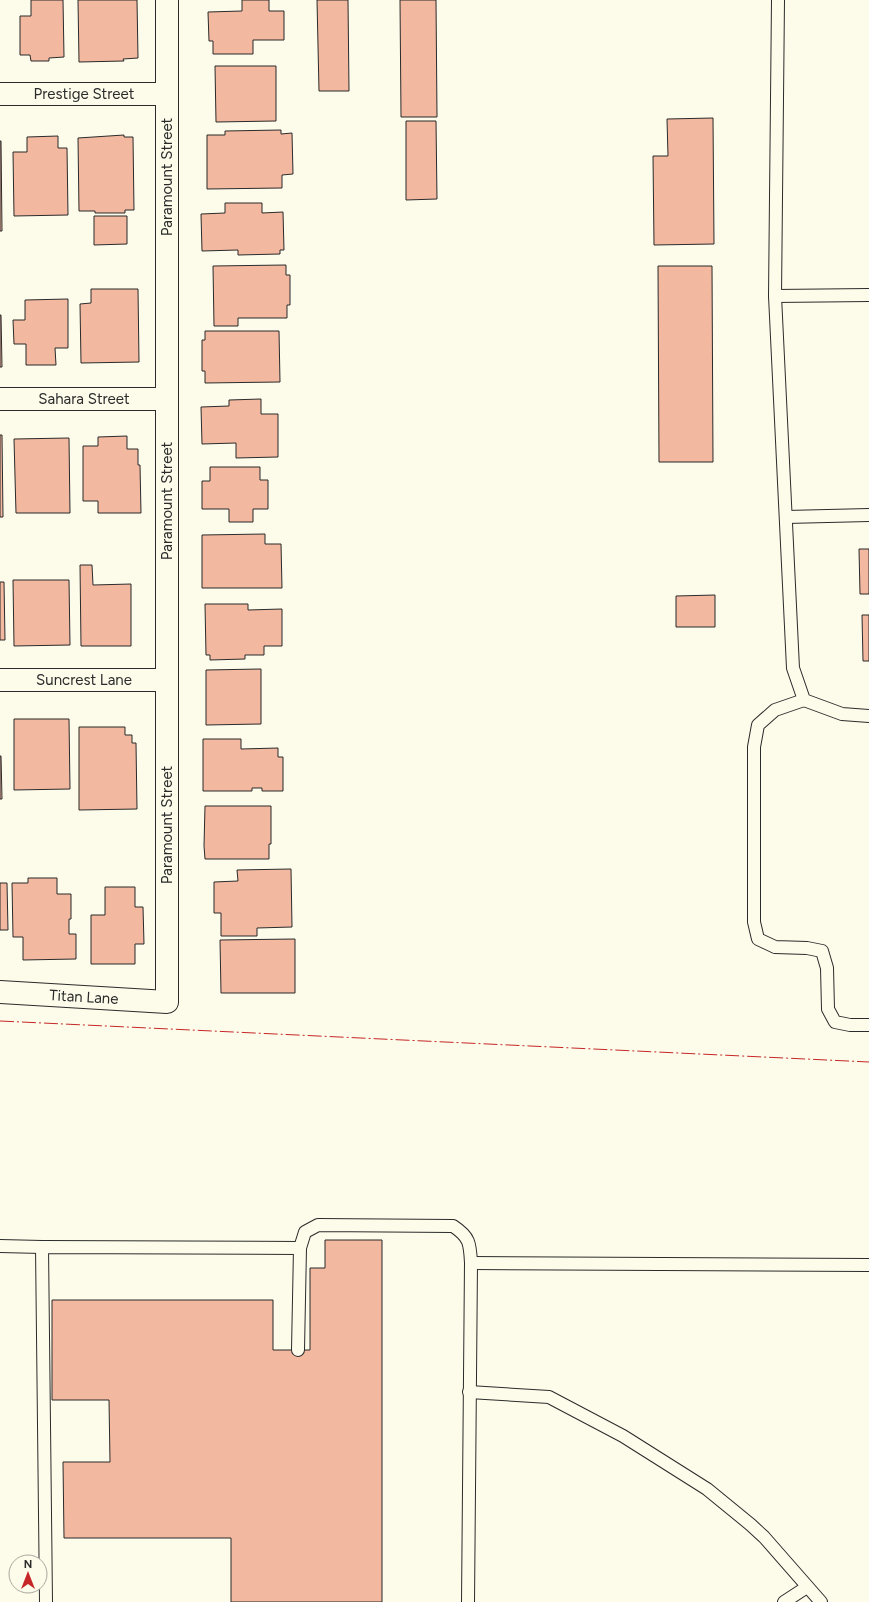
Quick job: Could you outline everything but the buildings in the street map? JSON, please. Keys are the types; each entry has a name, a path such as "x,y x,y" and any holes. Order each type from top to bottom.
{"street":[{"name":"Paramount Street","path":"167,0 167,1002"},
{"name":"Prestige Street","path":"0,94 167,94"},
{"name":"Sahara Street","path":"0,399 167,399"},
{"name":"Suncrest Lane","path":"0,680 167,680"},
{"name":"Titan Lane","path":"0,992 167,1002"}],"lane":[{"path":"778,0 775,296 792,668 804,700"},
{"path":"775,296 869,295"},
{"path":"786,517 869,515"},
{"path":"869,716 842,714 804,700 775,710 758,725 754,748 754,922 758,939 775,947 808,948 822,951 828,968 828,1009 835,1022 850,1025 869,1025"},
{"path":"298,1350 300,1248 305,1232 318,1225 453,1226 463,1232 470,1244 471,1263 468,1602"},
{"path":"0,1246 300,1248"},
{"path":"42,1247 46,1602"},
{"path":"471,1263 869,1265"},
{"path":"469,1392 549,1397 622,1436 707,1489 746,1521 764,1537 821,1602"},
{"path":"784,1602 807,1587"}],"power":[{"path":"0,1021 869,1062"}]}
